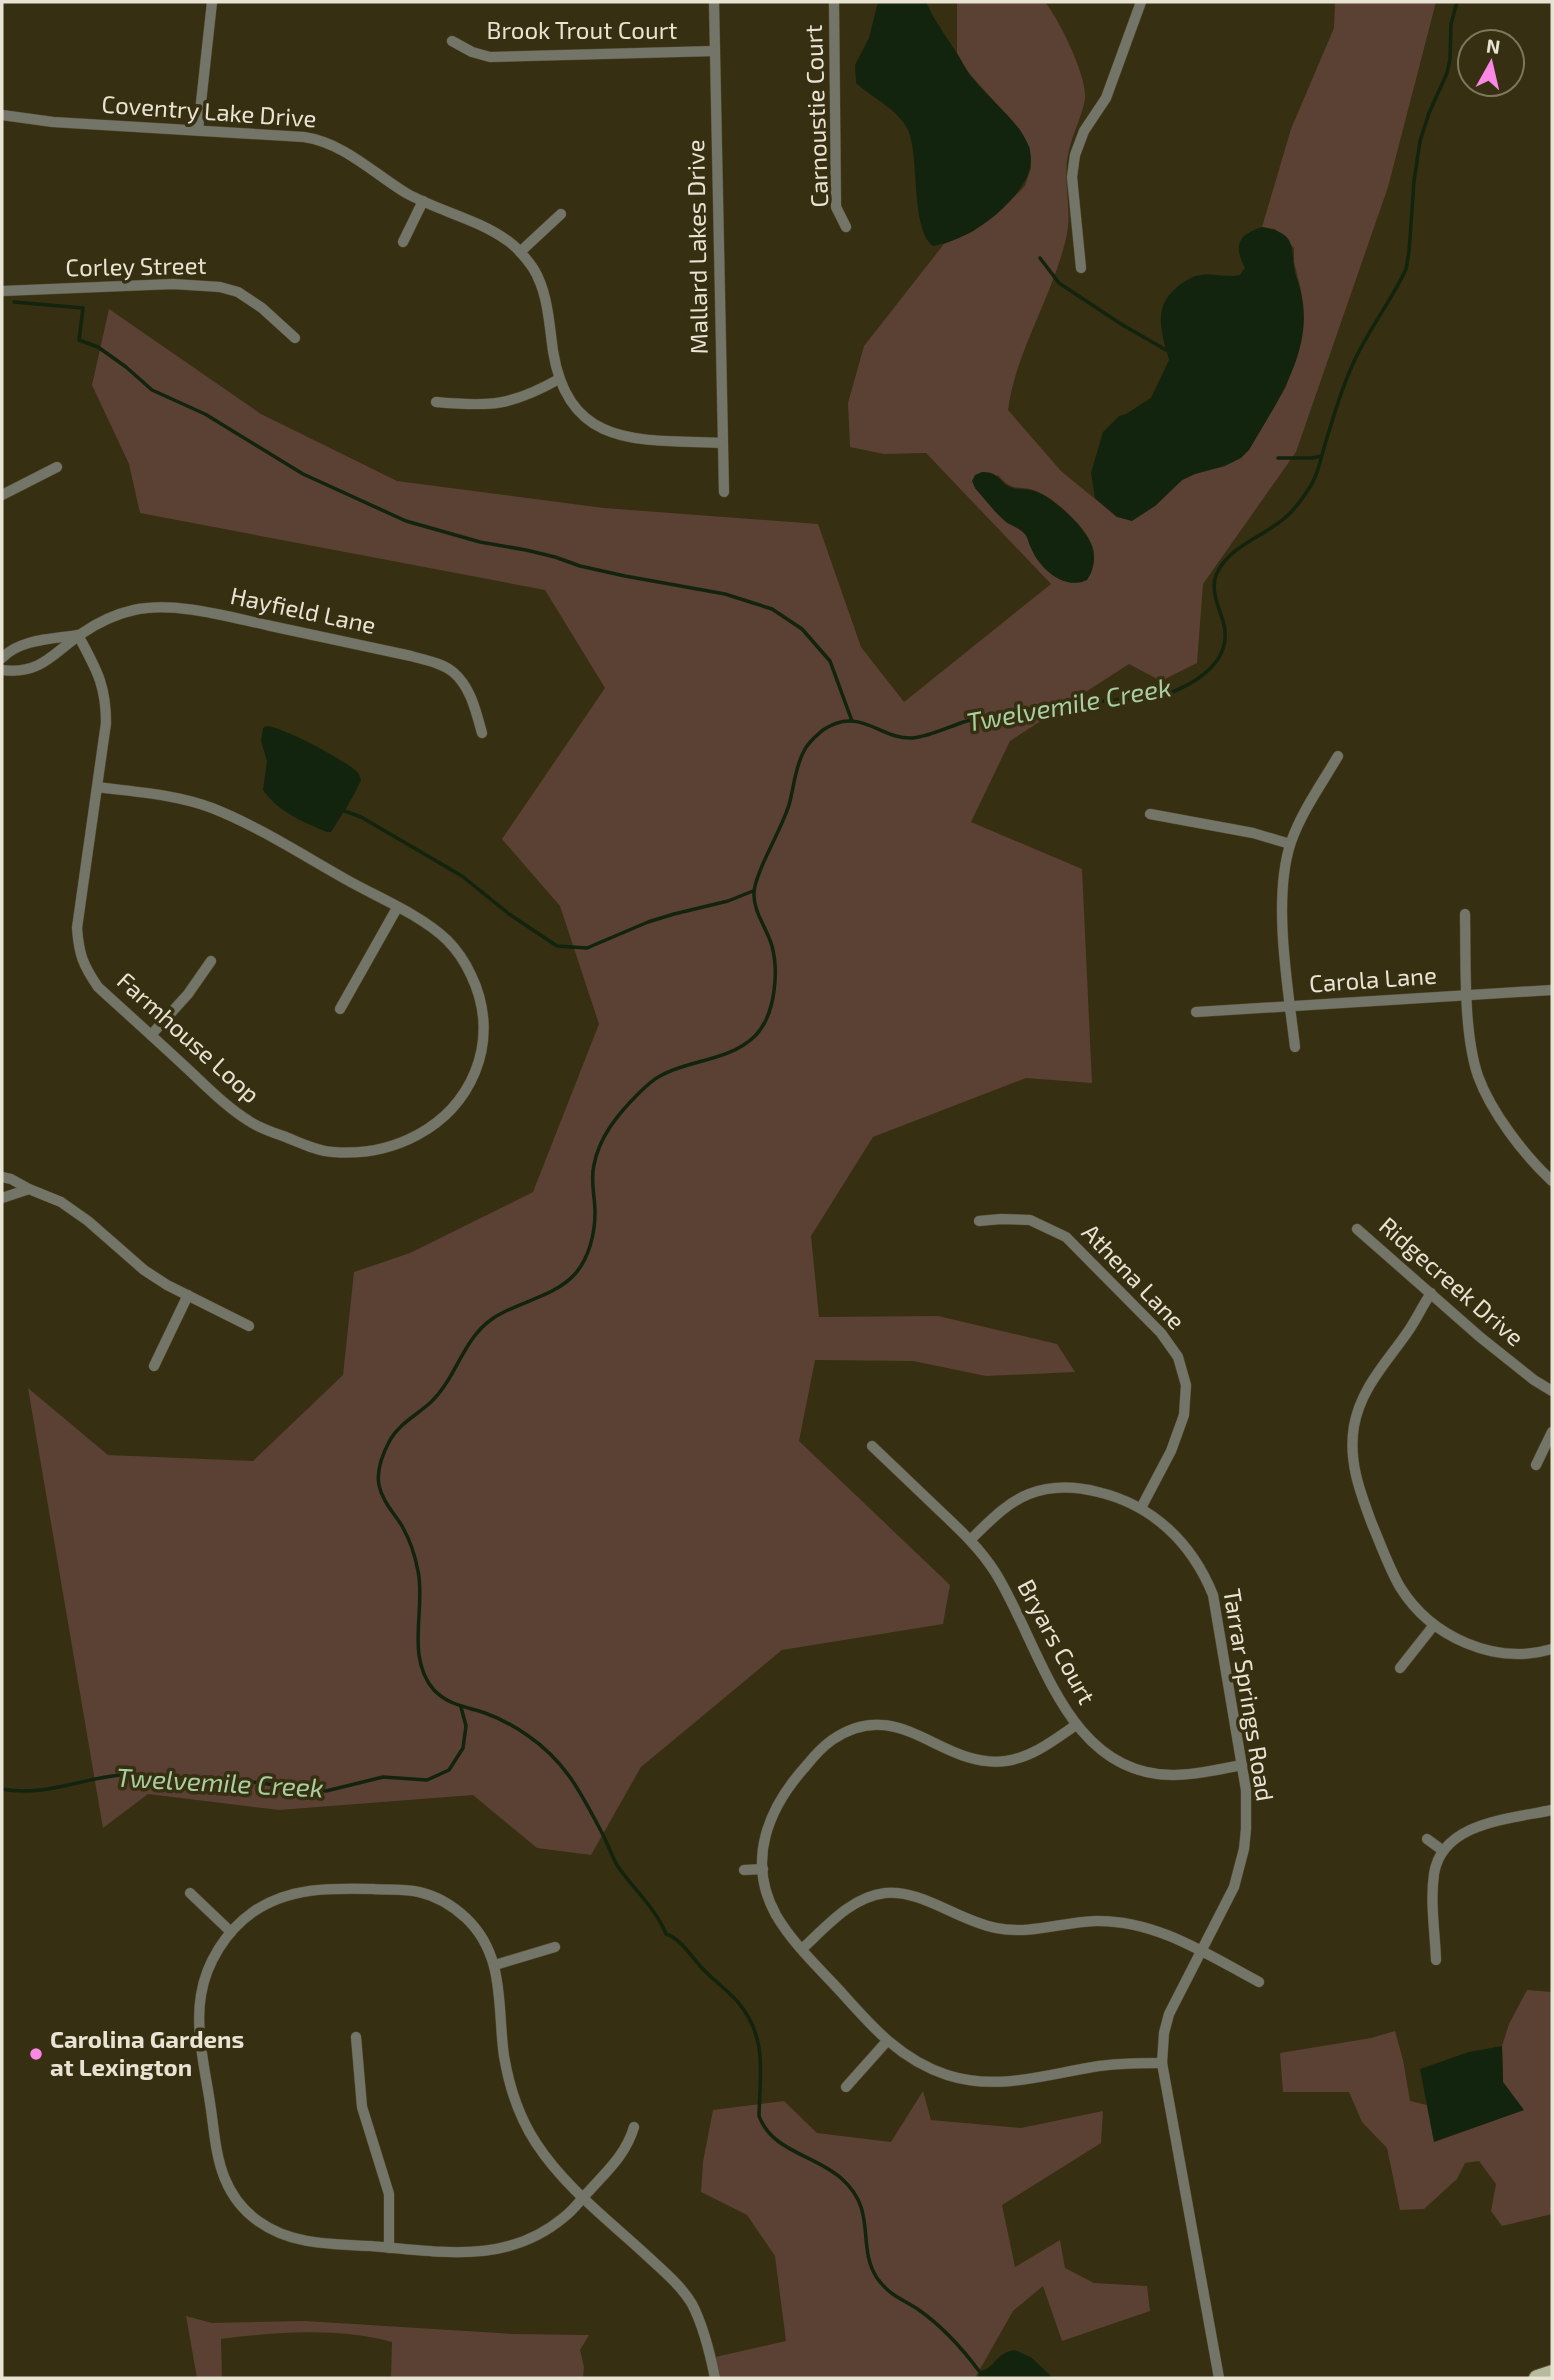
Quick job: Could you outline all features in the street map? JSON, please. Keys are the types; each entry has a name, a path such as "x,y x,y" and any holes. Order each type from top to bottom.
{"main road":[{"path":"1537,2378 1552,2373"}],"street":[{"path":"198,130 212,2"},
{"name":"Mallard Lakes Drive","path":"714,2 724,492"},
{"name":"Carnoustie Court","path":"834,2 836,207 846,227"},
{"path":"1081,268 1072,177 1075,155 1084,131 1106,98 1141,2"},
{"name":"Brook Trout Court","path":"452,41 472,52 491,57 715,51"},
{"name":"Coventry Lake Drive","path":"2,114 53,122 304,137 335,145 408,194 499,236 520,252 532,267 541,286 559,379 569,398 599,429 629,438 722,443"},
{"path":"403,242 423,201"},
{"path":"520,252 561,214"},
{"name":"Corley Street","path":"2,291 173,284 220,287 238,292 262,308 295,338"},
{"path":"436,402 478,406 499,404 529,396 559,379"},
{"path":"2,495 57,467"},
{"name":"Hayfield Lane","path":"2,670 13,671 41,664 57,655 78,635 115,615 154,607 209,612 411,656 439,665 454,673 472,699 482,733"},
{"name":"Hayfield Lane","path":"2,658 33,642 78,635"},
{"name":"Farmhouse Loop","path":"78,635 99,674 106,696 106,723 97,787 78,928 78,950 83,965 99,987 249,1122 310,1147 331,1152 388,1147 409,1140 439,1122 456,1107 477,1068 484,1035 483,1011 462,957 437,932 212,808 174,797 97,787"},
{"path":"1295,1047 1282,909 1284,871 1290,844 1308,805 1338,756"},
{"path":"1150,814 1253,833 1290,844"},
{"path":"341,1009 397,908"},
{"path":"1465,914 1467,995 1473,1054 1485,1093 1525,1152 1552,1181"},
{"path":"151,1035 188,994 211,961"},
{"name":"Carola Lane","path":"1196,1012 1552,990"},
{"path":"2,1177 11,1178 29,1189 61,1202 88,1221 144,1270 249,1326"},
{"path":"2,1198 29,1189"},
{"name":"Athena Lane","path":"979,1221 1020,1219 1039,1223 1066,1237 1161,1333 1178,1357 1185,1385 1184,1415 1171,1451 1141,1508"},
{"name":"Ridgecreek Drive","path":"1357,1229 1507,1359 1552,1391"},
{"path":"1431,1293 1370,1383 1356,1418 1353,1437 1355,1474 1400,1587 1434,1625 1466,1643 1502,1653 1520,1654 1552,1649"},
{"path":"154,1366 188,1295"},
{"path":"1536,1465 1552,1432"},
{"name":"Bryars Court","path":"872,1446 970,1540 994,1570 1076,1725 1093,1744 1108,1756 1135,1769 1154,1774 1193,1774 1242,1765"},
{"name":"Tarrar Springs Road","path":"970,1540 1012,1502 1031,1493 1051,1488 1083,1488 1112,1496 1141,1508 1167,1527 1189,1549 1209,1585 1218,1615 1242,1765 1247,1810 1244,1849 1234,1887 1169,2014 1164,2033 1162,2063 1219,2378"},
{"path":"1400,1668 1434,1625"},
{"path":"1076,1725 1034,1753 996,1762 967,1758 898,1727 869,1726 841,1734 818,1752 788,1786 778,1802 769,1820 763,1869 775,1913 802,1948 887,2041 911,2059 929,2068 966,2080 986,2082 1025,2080 1111,2064 1162,2063"},
{"path":"1436,1960 1433,1888 1434,1873 1442,1850 1465,1832 1552,1810"},
{"path":"1427,1839 1442,1850"},
{"path":"744,1870 763,1869"},
{"path":"634,2127 627,2148 620,2158 583,2197 571,2211 544,2233 509,2248 470,2253 304,2241 279,2234 253,2217 240,2204 227,2183 216,2147 199,2022 201,1995 207,1970 219,1948 244,1919 265,1905 301,1891 414,1891 438,1899 460,1912 478,1930 495,1965 505,2060 518,2109 535,2142 550,2163 583,2197 685,2294 702,2327 715,2378"},
{"path":"190,1893 231,1932"},
{"path":"802,1948 858,1902 876,1895 895,1893 915,1896 960,1917 997,1928 1027,1930 1076,1923 1115,1922 1154,1929 1259,1982"},
{"path":"495,1965 555,1947"},
{"path":"356,2037 362,2106 389,2194 388,2248"},
{"path":"846,2087 887,2041"}],"shaded area":[{"path":"878,2 926,2 970,75 1012,121 1030,150 1030,167 1023,185 1006,205 972,231 943,244 933,246 921,224 912,142 908,130 898,116 856,83 855,65 869,38"},
{"path":"957,2 1045,2 1065,35 1082,77 1085,99 1067,160 1067,234 1053,279 1018,367 1008,410 1061,471 1117,517 1155,506 1182,480 1249,449 1286,387 1301,339 1301,290 1294,262 1294,248 1275,229 1262,227 1291,129 1334,28 1335,2 1436,2 1388,187 1296,452 1203,584 1197,663 1161,681 1129,664 1010,741 971,822 1082,869 1092,1083 1026,1078 873,1137 811,1236 819,1317 938,1316 1057,1344 1075,1372 986,1376 913,1361 815,1360 799,1441 950,1585 943,1624 782,1650 641,1767 591,1855 537,1848 473,1795 279,1810 148,1794 103,1828 28,1388 108,1455 253,1461 343,1375 354,1272 410,1253 533,1192 599,1024 560,906 502,839 605,688 545,590 140,513 129,464 92,385 109,309 261,414 397,481 604,508 818,524 861,647 904,702 1051,584 926,453 884,454 850,447 848,403 864,346 944,244 972,232 996,215 1025,186 1031,168 1030,148 1020,130 968,72 957,53","holes":["998,475 1012,487 1030,489 1044,495 1078,523 1094,551 1090,575 1063,581 1037,559 1026,535 1007,523 975,488"]},
{"path":"1262,227 1281,233 1290,242 1303,304 1301,343 1296,362 1279,399 1249,450 1241,458 1182,480 1155,506 1132,521 1117,517 1095,498 1091,473 1103,432 1119,416 1151,398 1169,360 1161,322 1164,304 1176,288 1194,277 1240,275 1245,268 1239,253 1240,242 1243,237"},
{"path":"982,472 995,475 1013,488 1041,494 1075,521 1087,536 1093,552 1094,561 1087,580 1078,583 1061,580 1046,570 1035,556 1024,533 1007,523 975,488 972,481 975,475"},
{"path":"266,726 285,731 312,744 359,774 361,780 358,787 331,832 292,816 263,790 267,761 261,741 263,728"},
{"path":"1527,1990 1552,1992 1552,2214 1502,2226 1491,2211 1496,2184 1479,2161 1465,2163 1457,2179 1424,2209 1400,2210 1387,2148 1362,2122 1349,2092 1283,2092 1280,2053 1371,2038 1395,2031 1410,2101 1427,2105 1434,2141 1523,2110 1503,2082 1502,2046 1509,2024"},
{"path":"1502,2046 1503,2082 1524,2110 1434,2142 1420,2069 1469,2052"},
{"path":"923,2091 931,2120 1021,2128 1103,2111 1101,2143 1002,2205 1015,2267 1060,2240 1065,2268 1094,2283 1147,2286 1150,2311 1062,2341 1043,2286 1013,2311 975,2378 715,2378 711,2358 786,2341 775,2256 747,2215 701,2192 703,2162 713,2110 784,2101 817,2133 891,2142"},
{"path":"186,2316 212,2323 305,2321 512,2334 589,2335 580,2350 584,2367 583,2378 391,2378 392,2342 350,2334 307,2332 221,2339 222,2378 197,2378"},
{"path":"1015,2350 1032,2358 1053,2378 978,2378 979,2371 988,2368 1003,2354"}],"waterway":[{"name":"Twelvemile Creek","path":"979,2371 944,2331 919,2310 892,2293 877,2278 868,2254 860,2203 853,2191 832,2171 784,2145 765,2128 759,2116 761,2070 758,2042 747,2014 681,1943 666,1934 656,1915 617,1865 586,1803 562,1766 540,1745 512,1725 445,1699 425,1677 418,1648 420,1585 417,1565 405,1531 385,1502 378,1479 379,1468 394,1434 440,1392 473,1337 482,1328 502,1313 556,1289 580,1268 594,1229 592,1177 597,1155 610,1126 623,1110 657,1078 672,1070 733,1051 755,1036 762,1027 774,994 775,969 772,946 754,900 755,886 789,805 801,757 812,739 836,723 848,721 913,738 995,714 1164,695 1199,677 1218,659 1225,635 1214,590 1215,577 1232,554 1288,515 1311,485 1352,366 1406,269 1420,141 1447,73 1451,24 1457,2"},
{"path":"1040,258 1059,283 1166,350"},
{"path":"14,302 83,308 79,340 98,347 152,390 205,414 303,474 406,521 480,542 555,557 580,566 725,594 772,609 802,629 830,661 852,721"},
{"path":"1278,458 1321,456"},
{"path":"339,809 361,817 462,876 509,914 557,946 587,948 648,922 728,901 753,891"},
{"name":"Twelvemile Creek","path":"2,1789 32,1791 120,1775 243,1781 326,1791 383,1777 427,1780 449,1770 463,1748 466,1726 461,1707"}],"place":[{"name":"Carolina Gardens at Lexington","path":"36,2054"}]}
